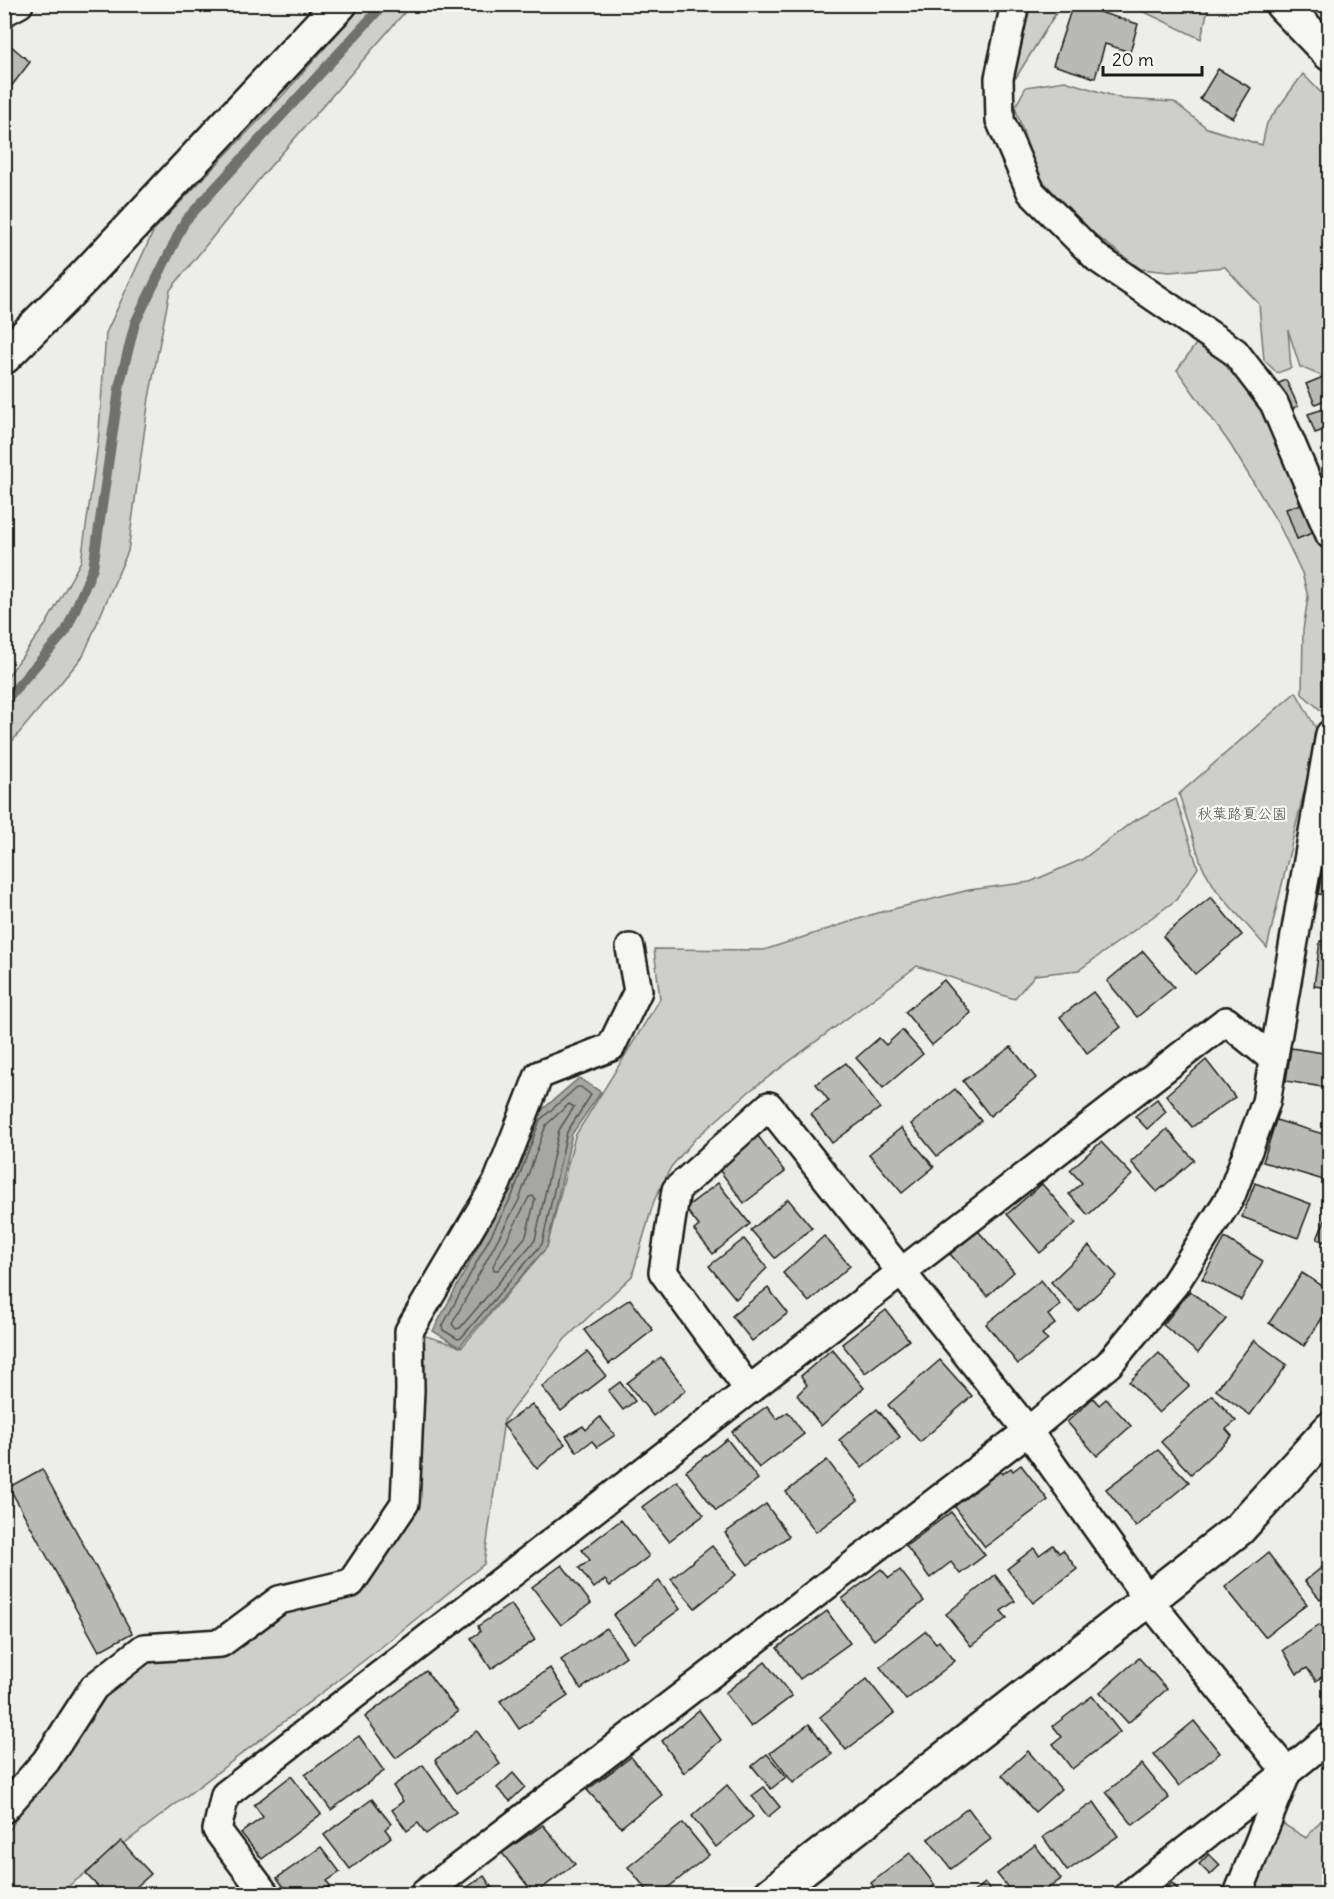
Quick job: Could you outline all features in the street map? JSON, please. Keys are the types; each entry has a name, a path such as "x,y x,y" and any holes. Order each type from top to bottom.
{"street":[{"path":"4,12 19,4"},
{"path":"4,357 84,278 340,4"},
{"path":"1016,4 999,78 1000,120 1031,192 1097,258 1235,352 1274,403 1329,535"},
{"path":"1282,4 1329,54"},
{"path":"424,1894 1028,1431 1108,1364 1174,1285 1231,1196 1266,1102 1329,734"},
{"path":"4,1809 46,1761 94,1687 144,1648 221,1643 279,1600 351,1583 405,1503 410,1390 409,1331 497,1182 539,1075 611,1047 638,991 630,948"},
{"path":"265,1894 217,1830 225,1795 1226,1021 1273,1059"},
{"path":"749,1390 663,1272 676,1190 769,1106 1028,1431 1149,1600 1287,1772"},
{"path":"771,1894 1239,1529 1329,1429"},
{"path":"1130,1894 1287,1772 1328,1743"},
{"path":"1238,1894 1287,1772"}],"green space":[{"path":"363,5 411,5 261,177 170,290 149,398 128,551 83,656 5,750 5,680 46,624 81,561 98,444 106,333 154,230 283,95"},
{"path":"1028,5 1061,5 1015,79 1018,38"},
{"path":"1130,5 1209,5 1201,39"},
{"path":"1303,74 1329,101 1329,379 1300,367 1288,330 1291,368 1277,373 1264,360 1259,304 1225,267 1169,272 1141,269 1083,226 1037,174 1015,107 1026,87 1065,81 1123,99 1174,102 1207,128 1262,145 1267,123"},
{"path":"1201,337 1232,357 1269,406 1329,555 1330,676 1323,712 1302,694 1303,630 1308,597 1302,573 1279,525 1230,444 1177,370"},
{"name":"秋葉路夏公園","path":"1296,692 1318,732 1267,948 1217,891 1202,866 1179,794"},
{"path":"1176,799 1198,868 1176,900 1079,970 1035,975 1014,999 917,966 751,1090 695,1139 671,1167 654,1201 632,1276 565,1339 504,1420 484,1564 375,1652 58,1894 5,1894 5,1838 82,1706 144,1648 226,1657 279,1600 351,1583 405,1497 409,1331 462,1347 547,1247 575,1136 660,999 654,949 764,950 877,913 969,890 1030,882 1083,859 1132,822"},
{"path":"1329,1811 1329,1894 1247,1894 1280,1822 1306,1838"}],"water":[{"path":"579,1078 601,1092 572,1134 547,1247 459,1347 433,1331 506,1194 535,1116"}],"building":[{"path":"1073,4 1138,24 1130,52 1105,44 1095,78 1053,65"},
{"path":"4,40 30,62 10,88 4,84"},
{"path":"1218,69 1251,88 1233,118 1200,99"},
{"path":"1323,377 1330,398 1315,404 1306,384"},
{"path":"1286,380 1298,406 1284,413 1268,388"},
{"path":"1330,407 1330,428 1315,433 1308,414"},
{"path":"1304,503 1315,532 1297,539 1286,509"},
{"path":"1323,868 1330,870 1330,896 1318,894"},
{"path":"1211,897 1242,935 1195,974 1163,936"},
{"path":"1320,941 1330,942 1330,988 1314,986"},
{"path":"1143,951 1174,987 1137,1017 1107,981"},
{"path":"944,980 971,1013 932,1045 905,1012"},
{"path":"1093,992 1121,1027 1087,1053 1060,1017"},
{"path":"902,1030 923,1054 883,1088 856,1058 879,1038 886,1045"},
{"path":"1011,1047 1036,1078 990,1116 963,1081"},
{"path":"1291,1048 1330,1054 1330,1100 1327,1100 1328,1088 1286,1081"},
{"path":"1206,1060 1235,1097 1192,1127 1166,1095"},
{"path":"846,1063 880,1108 832,1143 811,1114 829,1101 816,1084"},
{"path":"955,1089 981,1121 937,1156 911,1124"},
{"path":"1157,1099 1166,1112 1147,1129 1135,1116"},
{"path":"1276,1120 1330,1136 1330,1171 1327,1181 1263,1162"},
{"path":"901,1128 934,1167 902,1193 869,1154"},
{"path":"1167,1129 1194,1160 1157,1192 1131,1162"},
{"path":"755,1132 785,1172 744,1203 714,1163"},
{"path":"1101,1142 1132,1175 1088,1215 1069,1194 1082,1183 1070,1170"},
{"path":"718,1183 750,1224 713,1254 694,1230 699,1226 685,1208"},
{"path":"1255,1183 1311,1204 1298,1238 1242,1217"},
{"path":"1042,1184 1076,1223 1040,1253 1007,1214"},
{"path":"788,1199 812,1228 775,1258 751,1230"},
{"path":"1330,1208 1330,1244 1317,1239"},
{"path":"978,1231 1014,1272 987,1296 950,1254"},
{"path":"824,1236 850,1266 809,1302 783,1273"},
{"path":"1225,1238 1263,1261 1241,1300 1202,1279"},
{"path":"744,1239 767,1268 736,1299 709,1266"},
{"path":"1089,1246 1117,1276 1078,1311 1051,1282"},
{"path":"1302,1273 1330,1291 1330,1306 1304,1346 1269,1323"},
{"path":"1041,1280 1061,1305 1048,1315 1055,1324 1042,1334 1048,1340 1018,1364 986,1324"},
{"path":"768,1288 788,1313 752,1341 732,1316"},
{"path":"1190,1291 1226,1319 1198,1353 1163,1325"},
{"path":"630,1299 653,1330 609,1364 584,1330"},
{"path":"886,1310 909,1340 865,1373 842,1344"},
{"path":"1254,1340 1287,1365 1250,1415 1216,1390"},
{"path":"832,1349 864,1388 821,1426 797,1395 807,1385 801,1376"},
{"path":"587,1352 606,1376 561,1411 542,1387"},
{"path":"1159,1353 1189,1386 1159,1413 1129,1382"},
{"path":"661,1357 686,1390 653,1416 627,1383"},
{"path":"940,1360 972,1396 920,1442 888,1405"},
{"path":"620,1382 635,1401 623,1410 608,1391"},
{"path":"1212,1395 1236,1421 1226,1429 1232,1436 1191,1474 1161,1442"},
{"path":"1093,1398 1099,1405 1106,1399 1131,1426 1097,1456 1067,1422"},
{"path":"532,1404 565,1444 537,1469 503,1425"},
{"path":"767,1406 777,1419 788,1412 804,1434 759,1468 732,1432"},
{"path":"877,1409 900,1437 862,1468 839,1440"},
{"path":"600,1417 615,1435 597,1447 592,1441 577,1452 566,1436 583,1426 586,1430"},
{"path":"727,1439 758,1479 716,1511 686,1471"},
{"path":"1158,1450 1189,1482 1136,1527 1106,1489"},
{"path":"827,1460 858,1500 816,1532 786,1492"},
{"path":"1021,1465 1048,1500 985,1547 952,1503 998,1468 1002,1474 1011,1468 1013,1471"},
{"path":"42,1469 132,1633 99,1651 9,1487"},
{"path":"677,1481 704,1515 669,1541 642,1507"},
{"path":"766,1504 789,1536 748,1565 725,1533"},
{"path":"951,1512 985,1555 960,1574 951,1562 930,1578 906,1546"},
{"path":"621,1520 649,1556 610,1586 605,1580 594,1588 579,1568 590,1560 582,1550"},
{"path":"1053,1545 1059,1553 1063,1550 1077,1569 1033,1603 1007,1569 1034,1548 1039,1555"},
{"path":"712,1546 736,1575 695,1608 671,1579"},
{"path":"1268,1553 1307,1604 1265,1637 1225,1587"},
{"path":"1326,1564 1330,1568 1330,1591 1320,1599 1305,1581"},
{"path":"562,1565 591,1603 561,1625 532,1587"},
{"path":"881,1569 889,1578 900,1570 924,1601 874,1640 842,1599"},
{"path":"995,1575 1015,1601 1001,1611 1007,1618 971,1646 946,1614"},
{"path":"659,1581 680,1609 634,1643 613,1615"},
{"path":"511,1604 535,1640 491,1669 471,1638 480,1632 478,1626"},
{"path":"827,1611 850,1643 800,1679 777,1648"},
{"path":"1319,1625 1330,1639 1330,1671 1316,1681 1307,1668 1297,1674 1283,1650"},
{"path":"606,1628 626,1656 581,1689 561,1660"},
{"path":"926,1631 936,1643 939,1641 955,1661 906,1700 880,1667"},
{"path":"1139,1658 1167,1689 1128,1723 1100,1692"},
{"path":"765,1662 792,1696 751,1727 725,1693"},
{"path":"550,1668 568,1696 519,1729 500,1701"},
{"path":"426,1671 458,1712 396,1758 365,1717"},
{"path":"867,1679 894,1713 846,1750 820,1717"},
{"path":"1092,1696 1120,1732 1072,1769 1053,1744 1062,1737 1053,1726"},
{"path":"699,1710 721,1740 684,1773 662,1741"},
{"path":"1194,1721 1220,1753 1179,1786 1154,1754"},
{"path":"809,1724 832,1754 793,1783 770,1753"},
{"path":"477,1731 500,1764 457,1793 435,1760"},
{"path":"359,1736 384,1771 331,1810 305,1775"},
{"path":"1028,1751 1061,1789 1035,1812 1002,1775"},
{"path":"767,1754 786,1777 771,1789 752,1766"},
{"path":"631,1757 662,1795 621,1827 587,1790"},
{"path":"1142,1764 1169,1798 1133,1825 1106,1792"},
{"path":"423,1765 456,1812 426,1834 418,1823 407,1831 392,1810 403,1801 393,1786"},
{"path":"513,1773 525,1787 510,1801 497,1788"},
{"path":"291,1776 321,1814 262,1859 241,1833 263,1817 254,1805"},
{"path":"727,1785 753,1817 716,1847 692,1816"},
{"path":"764,1787 780,1807 768,1817 752,1796"},
{"path":"372,1799 391,1824 385,1829 391,1837 350,1869 324,1835"},
{"path":"1094,1802 1118,1836 1067,1871 1043,1837"},
{"path":"968,1808 991,1839 951,1869 928,1839"},
{"path":"683,1823 709,1855 660,1894 650,1894 628,1867"},
{"path":"543,1825 575,1864 534,1894 502,1853"},
{"path":"121,1841 151,1874 128,1894 105,1894 86,1874"},
{"path":"1035,1845 1061,1879 1040,1894 1013,1894 997,1874"},
{"path":"321,1847 340,1872 327,1881 330,1886 318,1894 289,1894 277,1878"},
{"path":"910,1853 935,1885 922,1894 880,1894 871,1883"},
{"path":"1209,1854 1220,1865 1210,1875 1199,1864"},
{"path":"484,1876 496,1894 457,1894"},
{"path":"985,1883 994,1894 971,1894"},
{"path":"1172,1883 1182,1894 1158,1894"}],"waterway":[{"path":"4,702 66,631 93,568 120,383 135,323 185,221 384,4"}]}
